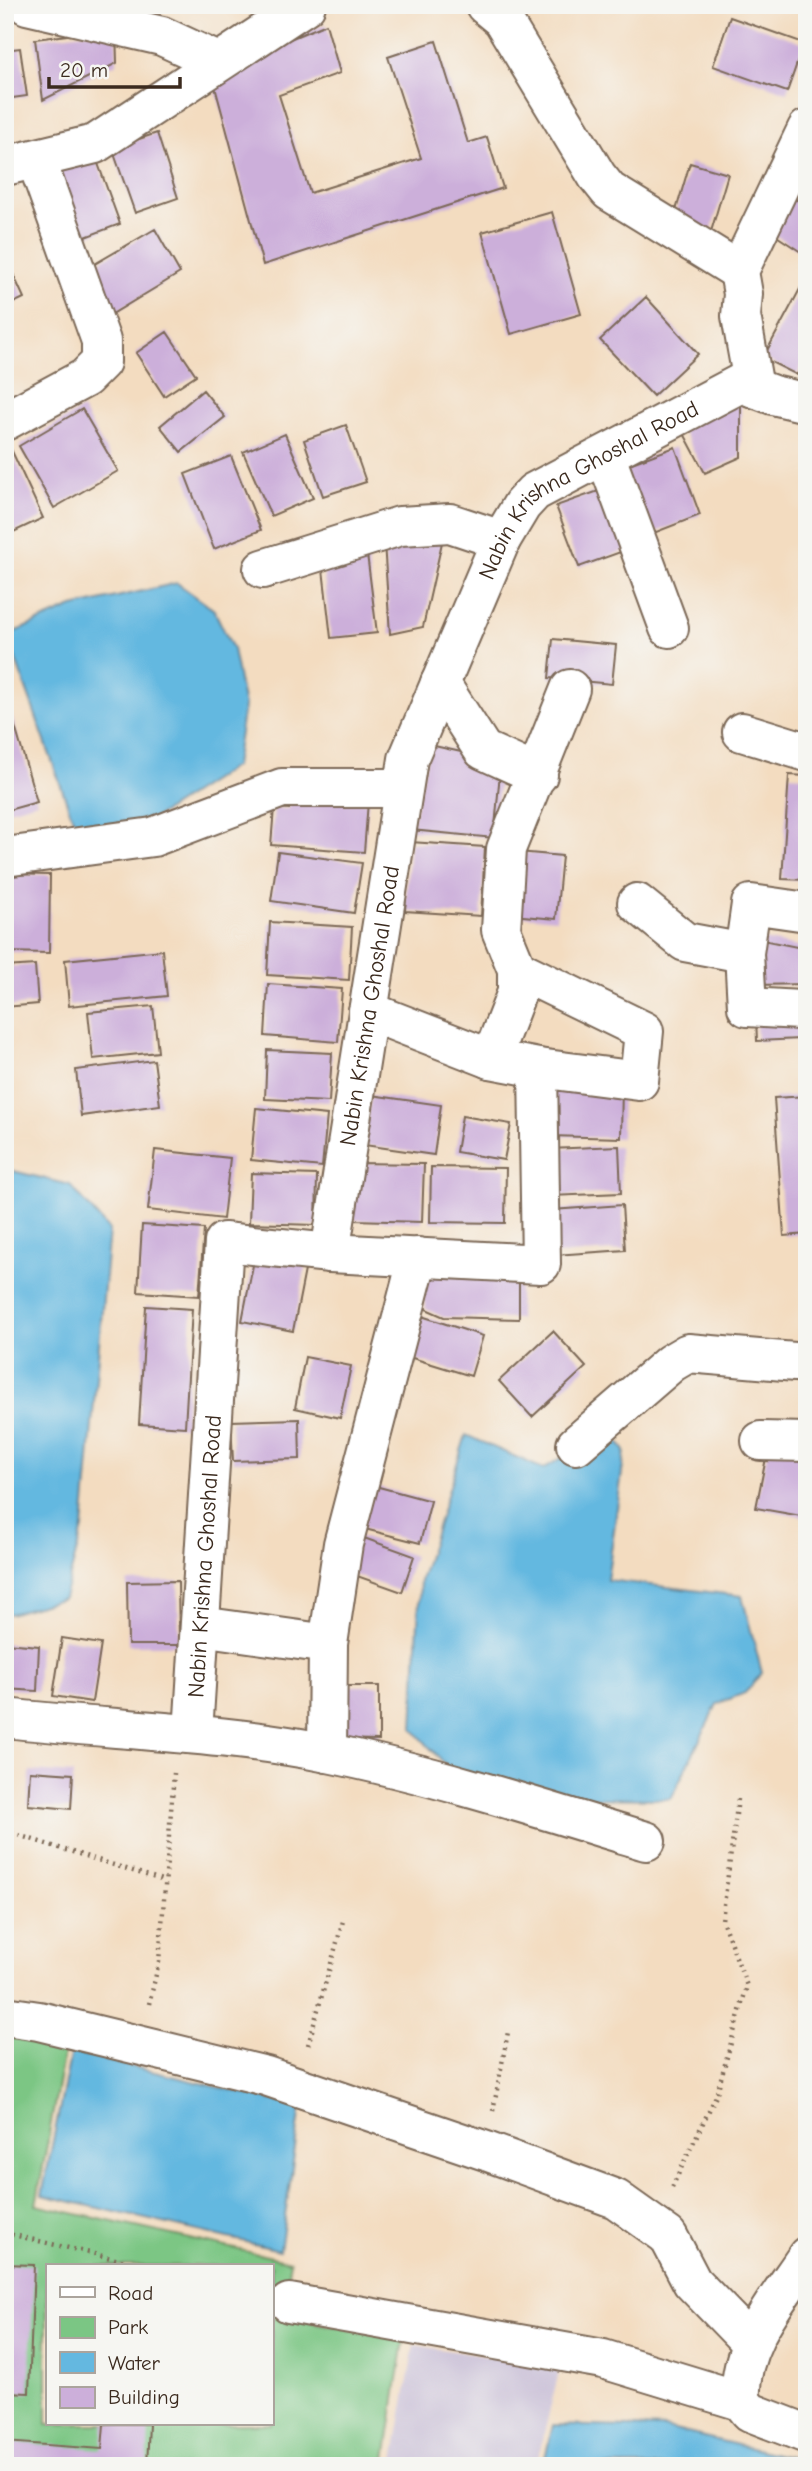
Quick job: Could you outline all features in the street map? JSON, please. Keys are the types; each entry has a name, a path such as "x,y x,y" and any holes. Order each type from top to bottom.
{"street":[{"path":"27,5 162,36 218,62"},
{"path":"5,421 85,378 101,362 101,341 20,163 95,144 306,5"},
{"path":"485,5 502,19 597,176 610,191 739,271"},
{"path":"754,388 741,316 743,294 739,271 807,129"},
{"name":"Nabin Krishna Ghoshal Road","path":"183,1732 200,1626 224,1242 330,1253 408,759 501,540 522,505 534,492 606,457 741,383 807,403"},
{"path":"606,457 669,628"},
{"path":"263,569 400,526 450,523 501,540"},
{"path":"440,683 483,750 538,775"},
{"path":"491,1059 517,992 517,969 501,930 506,849 538,775 570,689"},
{"path":"742,732 807,752"},
{"path":"5,857 153,837 282,788 403,789"},
{"path":"637,903 685,942 744,953"},
{"path":"800,1010 747,1007 744,953 751,904 807,912"},
{"path":"368,1011 491,1059 639,1081 644,1031 517,969"},
{"path":"330,1253 541,1264 538,1068"},
{"path":"327,1753 328,1644 343,1544 418,1257"},
{"path":"576,1445 671,1363 688,1353 807,1363"},
{"path":"761,1441 807,1442"},
{"path":"200,1626 328,1644"},
{"path":"5,1718 183,1732 327,1753 465,1786 646,1841"},
{"path":"5,2016 39,2021 297,2087 486,2151 616,2199 667,2236 692,2282 750,2342"},
{"path":"807,2256 750,2342 739,2383 741,2401 750,2412 807,2434"},
{"path":"289,2302 603,2359 741,2401"}],"path":[{"path":"140,2046 159,1962 174,1778 183,1732"},
{"path":"645,2221 676,2182 716,2096 747,1986 722,1920 738,1799"},
{"path":"5,1831 165,1882"},
{"path":"297,2087 342,1922"},
{"path":"486,2151 508,2032"},
{"path":"5,2232 137,2264"}],"shaded area":[{"path":"414,2345 560,2368 536,2466 393,2466"}],"green space":[{"path":"5,2024 66,2041 36,2205 290,2261 281,2316 404,2340 385,2466 5,2466"}],"water":[{"path":"177,583 214,610 233,649 244,706 235,766 153,819 76,828 7,635 73,607"},
{"path":"5,1169 70,1185 109,1230 83,1528 64,1598 10,1614 5,1613"},
{"path":"609,1429 625,1451 607,1580 742,1596 762,1673 745,1693 717,1704 671,1799 571,1798 450,1770 413,1729 420,1581 466,1435 543,1469"},
{"path":"71,2052 301,2107 280,2250 42,2195"},
{"path":"553,2425 666,2428 797,2459 807,2466 543,2466"}],"building":[{"path":"730,17 804,43 787,92 713,66"},
{"path":"326,24 340,73 279,95 310,193 421,158 388,57 436,41 468,143 487,137 503,188 263,265 211,72"},
{"path":"116,29 117,63 43,100 35,39"},
{"path":"20,48 27,96 5,99 5,50"},
{"path":"157,133 178,198 135,213 112,148"},
{"path":"92,147 120,224 72,242 43,166"},
{"path":"807,152 807,192 789,180"},
{"path":"690,163 728,174 710,235 672,224"},
{"path":"791,196 807,207 807,256 769,231"},
{"path":"552,212 581,314 511,334 482,232"},
{"path":"155,229 180,273 112,314 86,269"},
{"path":"5,256 24,298 5,307"},
{"path":"807,276 807,356 797,375 763,358"},
{"path":"646,297 698,354 653,396 600,340"},
{"path":"167,332 196,375 164,396 136,353"},
{"path":"203,390 225,417 181,452 160,426"},
{"path":"741,396 741,457 705,473 680,426"},
{"path":"82,409 118,471 54,508 19,446"},
{"path":"346,425 366,482 323,496 304,440"},
{"path":"285,434 313,498 271,516 243,452"},
{"path":"10,447 43,518 5,536 5,449"},
{"path":"675,447 700,515 646,536 621,467"},
{"path":"231,456 261,530 214,549 185,474"},
{"path":"607,488 629,549 579,567 556,506"},
{"path":"443,538 423,627 390,634 384,542"},
{"path":"366,546 377,633 331,638 321,552"},
{"path":"553,639 616,645 612,684 549,678"},
{"path":"5,692 37,802 5,811"},
{"path":"430,745 501,761 494,838 411,830"},
{"path":"789,775 807,776 807,880 782,879"},
{"path":"289,796 368,802 364,852 271,845 274,808 289,809"},
{"path":"410,842 485,847 481,916 405,911"},
{"path":"278,852 362,863 354,913 271,901"},
{"path":"518,852 562,856 556,919 512,915"},
{"path":"5,874 50,875 49,953 5,952"},
{"path":"270,922 352,927 349,980 267,975"},
{"path":"753,938 807,949 807,984 753,985"},
{"path":"162,950 167,996 69,1006 65,960"},
{"path":"35,965 38,1004 5,1007 5,967"},
{"path":"268,984 342,989 338,1042 265,1036"},
{"path":"153,1006 158,1052 93,1059 88,1012"},
{"path":"799,1015 800,1039 757,1041 756,1017"},
{"path":"267,1050 332,1053 329,1102 265,1099"},
{"path":"154,1060 160,1105 81,1116 76,1070"},
{"path":"551,1082 622,1085 621,1138 550,1136"},
{"path":"371,1095 441,1105 434,1155 364,1145"},
{"path":"807,1096 807,1234 784,1236 774,1098"},
{"path":"256,1108 327,1115 322,1167 251,1160"},
{"path":"462,1116 511,1124 504,1160 456,1152"},
{"path":"619,1146 621,1193 551,1196 549,1149"},
{"path":"155,1150 230,1158 223,1219 148,1210"},
{"path":"355,1163 424,1164 422,1222 354,1220"},
{"path":"431,1167 506,1168 505,1223 430,1222"},
{"path":"251,1173 317,1175 316,1225 249,1223"},
{"path":"622,1205 625,1250 555,1255 552,1210"},
{"path":"142,1225 204,1229 199,1296 138,1292"},
{"path":"256,1250 307,1260 293,1331 242,1321"},
{"path":"436,1264 519,1265 519,1319 444,1317 426,1309 421,1290"},
{"path":"146,1306 192,1309 185,1427 139,1424"},
{"path":"409,1312 483,1336 471,1376 396,1353"},
{"path":"553,1331 586,1367 532,1417 499,1381"},
{"path":"305,1357 351,1366 340,1418 295,1408"},
{"path":"299,1419 300,1459 233,1461 231,1421"},
{"path":"768,1448 807,1455 807,1517 756,1508"},
{"path":"364,1483 431,1501 420,1543 353,1526"},
{"path":"353,1534 414,1556 402,1592 340,1570"},
{"path":"178,1581 179,1645 128,1645 127,1582"},
{"path":"62,1638 101,1644 92,1702 53,1696"},
{"path":"5,1643 39,1646 37,1691 5,1689"},
{"path":"333,1686 379,1686 379,1740 332,1739"},
{"path":"30,1771 73,1774 71,1809 28,1805"},
{"path":"5,2264 34,2265 29,2393 5,2392"},
{"path":"104,2426 149,2426 147,2466 5,2466 5,2442 102,2449"}]}
